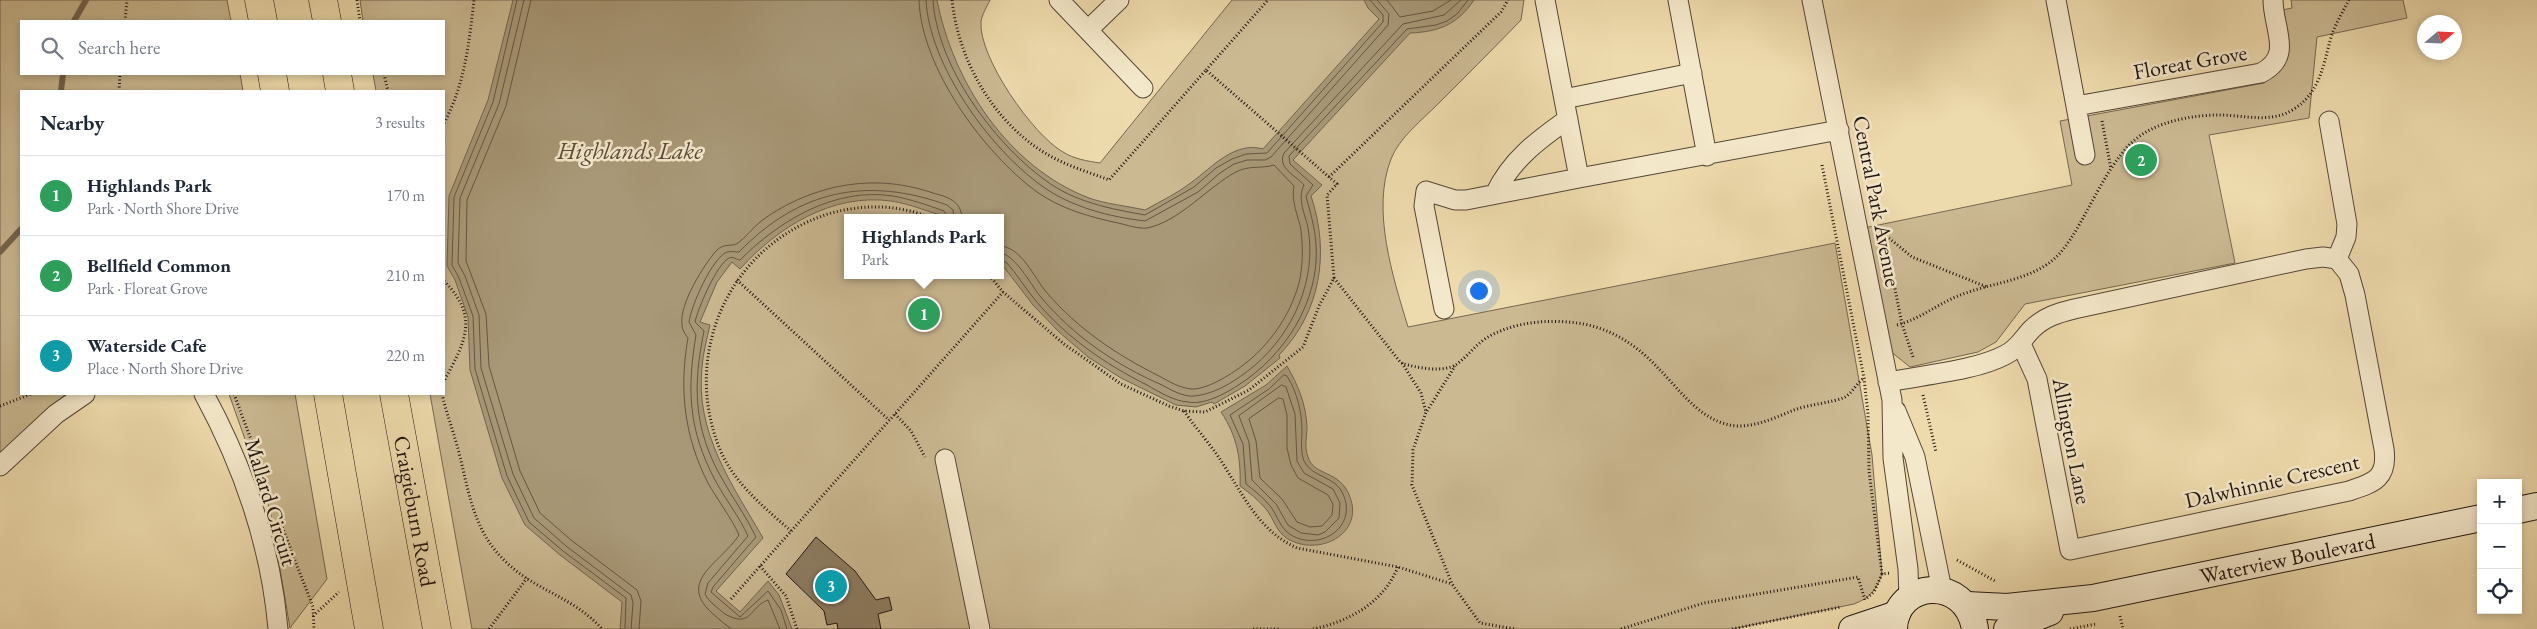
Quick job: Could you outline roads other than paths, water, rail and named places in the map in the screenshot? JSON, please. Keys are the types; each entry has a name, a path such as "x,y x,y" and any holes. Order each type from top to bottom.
{"main road":[{"path":"259,0 263,20"},
{"path":"323,0 327,20"},
{"path":"272,75 275,90"},
{"path":"337,75 340,90"},
{"path":"328,395 369,629"},
{"name":"Craigieburn Road","path":"394,395 437,629"}],"street":[{"path":"1059,0 1143,88"},
{"path":"1088,30 1118,0"},
{"path":"1545,0 1579,178"},
{"path":"1678,0 1708,156"},
{"path":"2056,0 2085,155"},
{"name":"Floreat Grove","path":"2076,106 2261,73 2276,63 2280,51 2273,0"},
{"name":"Central Park Avenue","path":"1815,4 1888,382 1892,400 1915,458 1942,590"},
{"path":"1564,98 1692,73"},
{"path":"1495,194 1504,176 1519,158 1540,138 1568,119"},
{"path":"1888,382 1990,362 2021,344 2032,330 2045,319 2074,309 2306,259 2322,257 2337,259 2346,237 2348,224 2329,121"},
{"path":"1444,308 1424,206 1426,191 1455,200 1708,156 1839,130"},
{"name":"Dalwhinnie Crescent","path":"2070,550 2348,491 2369,485 2378,479 2386,462 2384,450 2355,296 2349,274 2337,259"},
{"name":"Allington Lane","path":"2021,344 2037,379 2070,550"},
{"path":"0,466 56,414 84,395"},
{"name":"Mallard Circuit","path":"205,395 228,441 253,507 263,542 278,629"},
{"name":"Central Park Avenue","path":"1884,619 1908,569 1893,458 1892,400"},
{"path":"945,459 980,629"},
{"path":"2522,509 2537,506"},
{"name":"Waterview Boulevard","path":"1966,605 2007,607 2093,598 2477,519"},
{"path":"1884,619 1924,591 1942,590 1951,593 1966,605 1973,616 1976,629"},
{"name":"Waterview Boulevard","path":"2007,629 2093,598"}],"water":[{"name":"Highlands Lake","path":"513,0 937,0 945,31 956,61 971,91 989,118 1010,143 1033,166 1060,184 1089,198 1145,210 1181,190 1224,157 1243,149 1263,149 1379,19 1368,8 1364,0 1474,0 1461,15 1447,25 1430,31 1410,33 1293,160 1322,185 1311,196 1320,238 1318,280 1313,301 1293,338 1279,355 1280,358 1245,386 1214,404 1212,402 1196,407 1176,405 1121,378 1088,357 1059,332 1033,305 1004,267 1004,214 937,214 891,201 869,200 848,202 808,216 789,227 771,240 740,269 732,262 717,282 700,322 710,325 704,351 701,391 704,414 718,457 739,498 763,538 716,591 740,612 768,581 779,595 792,629 620,629 622,602 560,555 525,525 502,478 470,370 468,317 455,280 447,266 449,196 488,100"},
{"path":"1287,366 1298,388 1305,410 1308,457 1316,468 1334,477 1346,488 1353,510 1351,522 1345,531 1336,539 1325,543 1313,545 1300,544 1288,539 1278,529 1266,509 1240,486 1240,466 1237,447 1231,430 1221,412 1266,385"}],"waterway":[{"path":"75,20 86,0"},
{"path":"61,90 63,75"},
{"path":"0,252 20,230"}],"place":[{"name":"Bellfield Common","path":"2141,160"},
{"name":"Highlands Park","path":"924,314"},
{"name":"Waterside Cafe","path":"831,586"}]}
